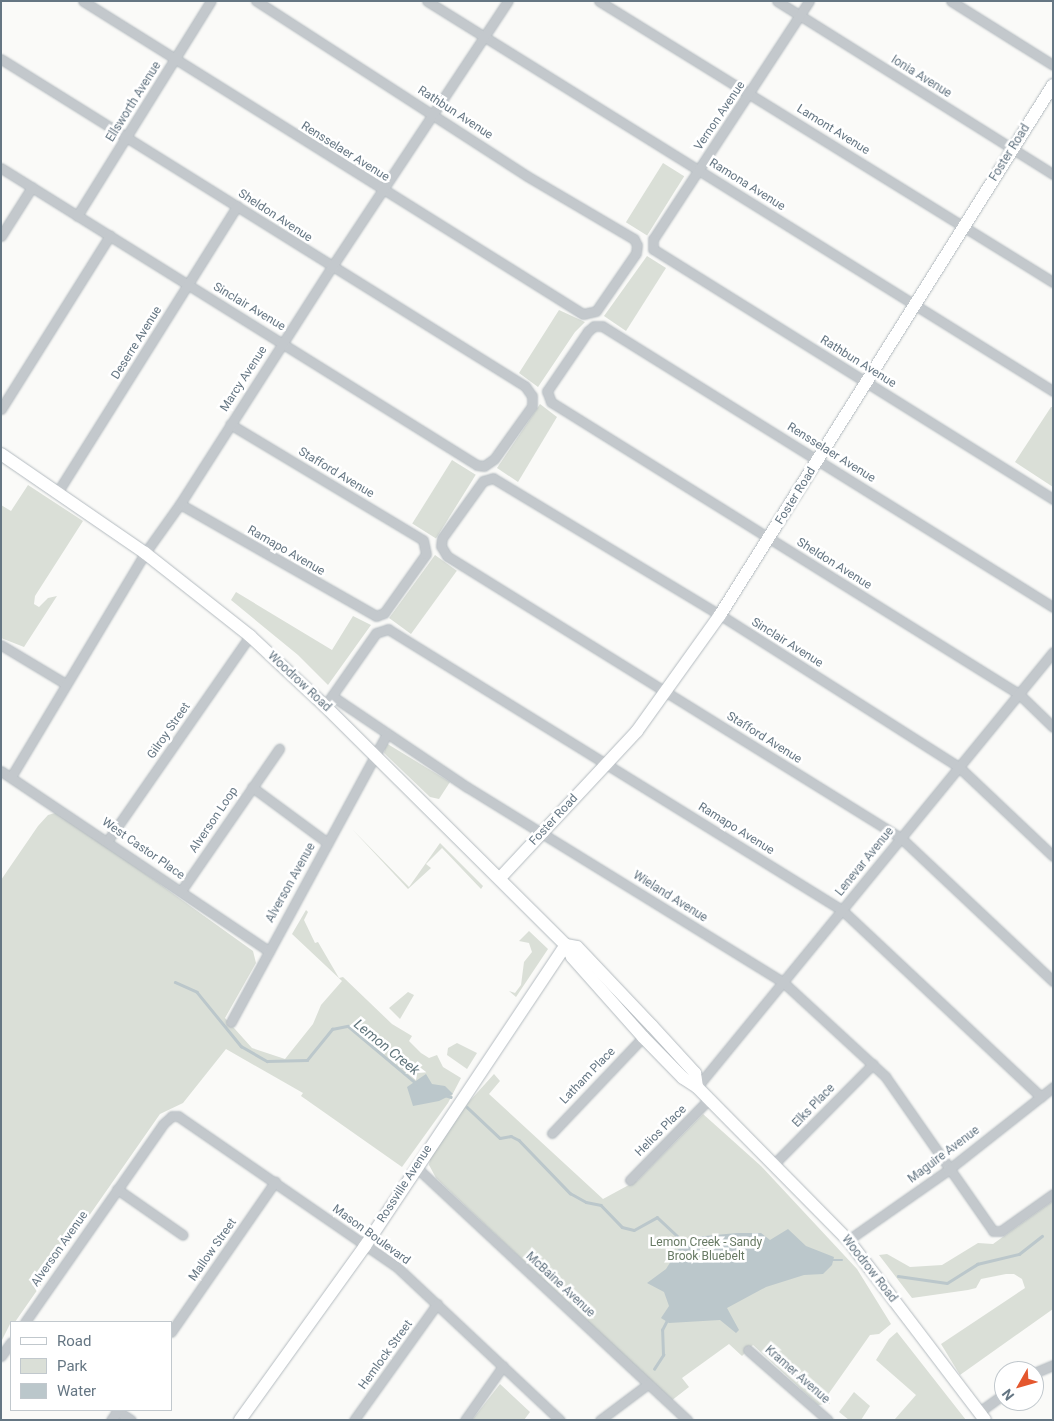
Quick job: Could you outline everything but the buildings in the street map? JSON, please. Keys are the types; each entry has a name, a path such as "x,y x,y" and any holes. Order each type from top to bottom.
{"street":[{"name":"Rensselaer Avenue","path":"83,1 583,314 596,311"},
{"name":"Ellsworth Avenue","path":"77,216 212,1"},
{"name":"Rathbun Avenue","path":"256,1 435,114 527,176 634,239 637,247 596,311"},
{"name":"Ramona Avenue","path":"428,1 1053,391"},
{"name":"Marcy Avenue","path":"11,777 145,553 180,504 331,268 435,114 508,1"},
{"name":"Lamont Avenue","path":"599,1 1053,282"},
{"name":"Ionia Avenue","path":"777,1 1053,174"},
{"name":"Vernon Avenue","path":"651,245 808,1"},
{"path":"951,1 1053,65"},
{"name":"Sheldon Avenue","path":"1,59 237,206 331,268 525,386 532,396 532,406 494,459 484,466"},
{"name":"Foster Road","path":"500,878 608,764 666,692 720,615 1053,86"},
{"name":"Sinclair Avenue","path":"1,168 284,342 477,465 484,466"},
{"path":"1,236 32,187"},
{"name":"Deserre Avenue","path":"57,493 237,206"},
{"path":"1,409 110,236"},
{"name":"Rathbun Avenue","path":"651,245 656,252 867,382 1053,500"},
{"name":"Rensselaer Avenue","path":"546,396 550,387 594,326 602,326 1053,608"},
{"name":"Sheldon Avenue","path":"546,396 551,402 1019,694 1053,727"},
{"name":"Stafford Avenue","path":"230,424 423,540 427,546 423,559 379,616"},
{"name":"Woodrow Road","path":"1,454 145,553 328,701 375,758 500,878 566,945 572,957 643,1037 683,1078 698,1087 708,1100 848,1240 982,1416"},
{"name":"Sinclair Avenue","path":"489,477 720,615 959,767 1053,856"},
{"name":"Stafford Avenue","path":"489,477 482,481 442,538 440,546 447,556 901,838 1053,981"},
{"name":"Ramapo Avenue","path":"180,504 379,616"},
{"name":"Ramapo Avenue","path":"328,701 376,633 383,629 608,764 842,910 1041,1097"},
{"name":"Gilroy Street","path":"108,840 250,636"},
{"path":"1,645 66,684"},
{"name":"Lenevar Avenue","path":"698,1087 1053,652"},
{"name":"Wieland Avenue","path":"328,701 387,734 467,787 544,832 783,982 873,1064 897,1090 948,1170 996,1233 1053,1194"},
{"name":"Alverson Avenue","path":"231,1022 387,734"},
{"name":"Alverson Loop","path":"181,891 279,750"},
{"name":"West Castor Place","path":"1,771 108,840 269,951"},
{"name":"Alverson Loop","path":"252,787 328,843"},
{"name":"Woodrow Road","path":"566,945 577,947 652,1026 695,1073 698,1087"},
{"name":"Rossville Avenue","path":"240,1420 365,1246 566,945"},
{"path":"643,1037 652,1026"},
{"name":"Latham Place","path":"552,1133 643,1037"},
{"name":"Elks Place","path":"773,1165 873,1064"},
{"name":"Maguire Avenue","path":"848,1240 948,1170 1053,1087"},
{"name":"Helios Place","path":"630,1180 708,1100"},
{"name":"Alverson Avenue","path":"26,1321 163,1124 172,1116"},
{"name":"Mason Boulevard","path":"172,1116 183,1118 398,1268 560,1420"},
{"name":"McBaine Avenue","path":"416,1168 687,1420"},
{"name":"Mallow Street","path":"172,1331 275,1182"},
{"path":"117,1189 182,1235"},
{"name":"Hemlock Street","path":"354,1420 437,1304"},
{"path":"1,1356 10,1343"},
{"name":"Kramer Avenue","path":"748,1350 828,1420"},
{"path":"465,1420 503,1366"},
{"path":"600,1420 648,1384"},
{"path":"982,1416 994,1404"},
{"path":"118,1411 131,1420"}],"green space":[{"path":"663,163 684,176 647,236 626,222"},
{"path":"647,256 666,268 626,331 604,316"},
{"path":"559,310 585,322 575,332 538,387 519,373"},
{"path":"540,404 557,417 518,482 497,468"},
{"path":"1051,407 1053,407 1053,487 1015,462"},
{"path":"452,460 476,475 436,538 412,524"},
{"path":"28,485 83,521 35,596 34,604 39,607 48,598 57,596 24,647 1,638 1,505 11,511"},
{"path":"435,555 457,571 411,634 389,618"},
{"path":"236,592 332,650 353,616 371,625 328,685 298,655 231,600"},
{"path":"386,743 450,782 439,799 430,797 384,753"},
{"path":"62,814 253,951 256,963 225,1018 252,1048 285,1059 313,1024 321,1005 342,981 292,934 306,910 308,912 304,920 315,943 318,942 339,978 343,977 392,1024 412,1036 409,1041 421,1053 429,1058 437,1055 443,1067 461,1078 448,1103 402,1167 301,1096 303,1093 226,1049 183,1103 160,1114 16,1321 10,1321 1,1342 1,880 38,826 48,815"},
{"path":"352,829 409,887 440,843 483,886 481,889 442,848 426,864 431,868 408,889"},
{"path":"529,931 548,949 516,997 509,991 515,993 521,985 524,962 532,952 529,943 519,941"},
{"path":"408,992 414,995 400,1019 389,1008"},
{"path":"457,1043 477,1053 467,1069 447,1055 448,1048"},
{"name":"Lemon Creek - Sandy Brook Bluebelt","path":"494,1074 500,1081 489,1094 603,1199 638,1180 703,1114 761,1166 857,1269 891,1324 879,1334 870,1335 827,1396 830,1404 818,1405 753,1345 742,1356 729,1344 682,1378 689,1387 671,1401 436,1178 429,1165 430,1159 467,1104"},
{"path":"1053,1201 1053,1309 960,1375 941,1344 1025,1288 1022,1279 1014,1274 1006,1274 981,1279 976,1288 912,1298 879,1255 887,1254 910,1267 942,1265 978,1243 993,1244"},
{"path":"897,1332 966,1420 895,1419 916,1395 876,1360 889,1339"},
{"path":"500,1384 530,1412 524,1420 472,1420"},
{"path":"854,1392 870,1406 861,1420 849,1420 839,1412"}],"water":[{"path":"426,1074 432,1084 445,1086 453,1094 439,1101 413,1106 407,1087"},
{"path":"788,1229 806,1246 834,1257 832,1265 823,1274 804,1275 766,1287 727,1308 739,1330 736,1333 720,1320 669,1323 661,1318 669,1306 664,1292 647,1283 666,1269 683,1242 694,1237 737,1233 761,1233 770,1240"}],"waterway":[{"name":"Lemon Creek","path":"175,982 197,992 241,1046 267,1061 307,1060 332,1029 348,1026 417,1084"},
{"name":"Lemon Creek","path":"445,1095 451,1097"},
{"name":"Lemon Creek","path":"467,1107 500,1138 511,1136 519,1140 570,1193 586,1202 601,1205 622,1227 634,1230 657,1217 684,1242"},
{"name":"Lemon Creek","path":"898,1276 947,1283 977,1264 1019,1254 1042,1236"},
{"name":"Lemon Creek","path":"830,1260 842,1260"},
{"path":"654,1369 663,1355 662,1330 667,1320"}]}
